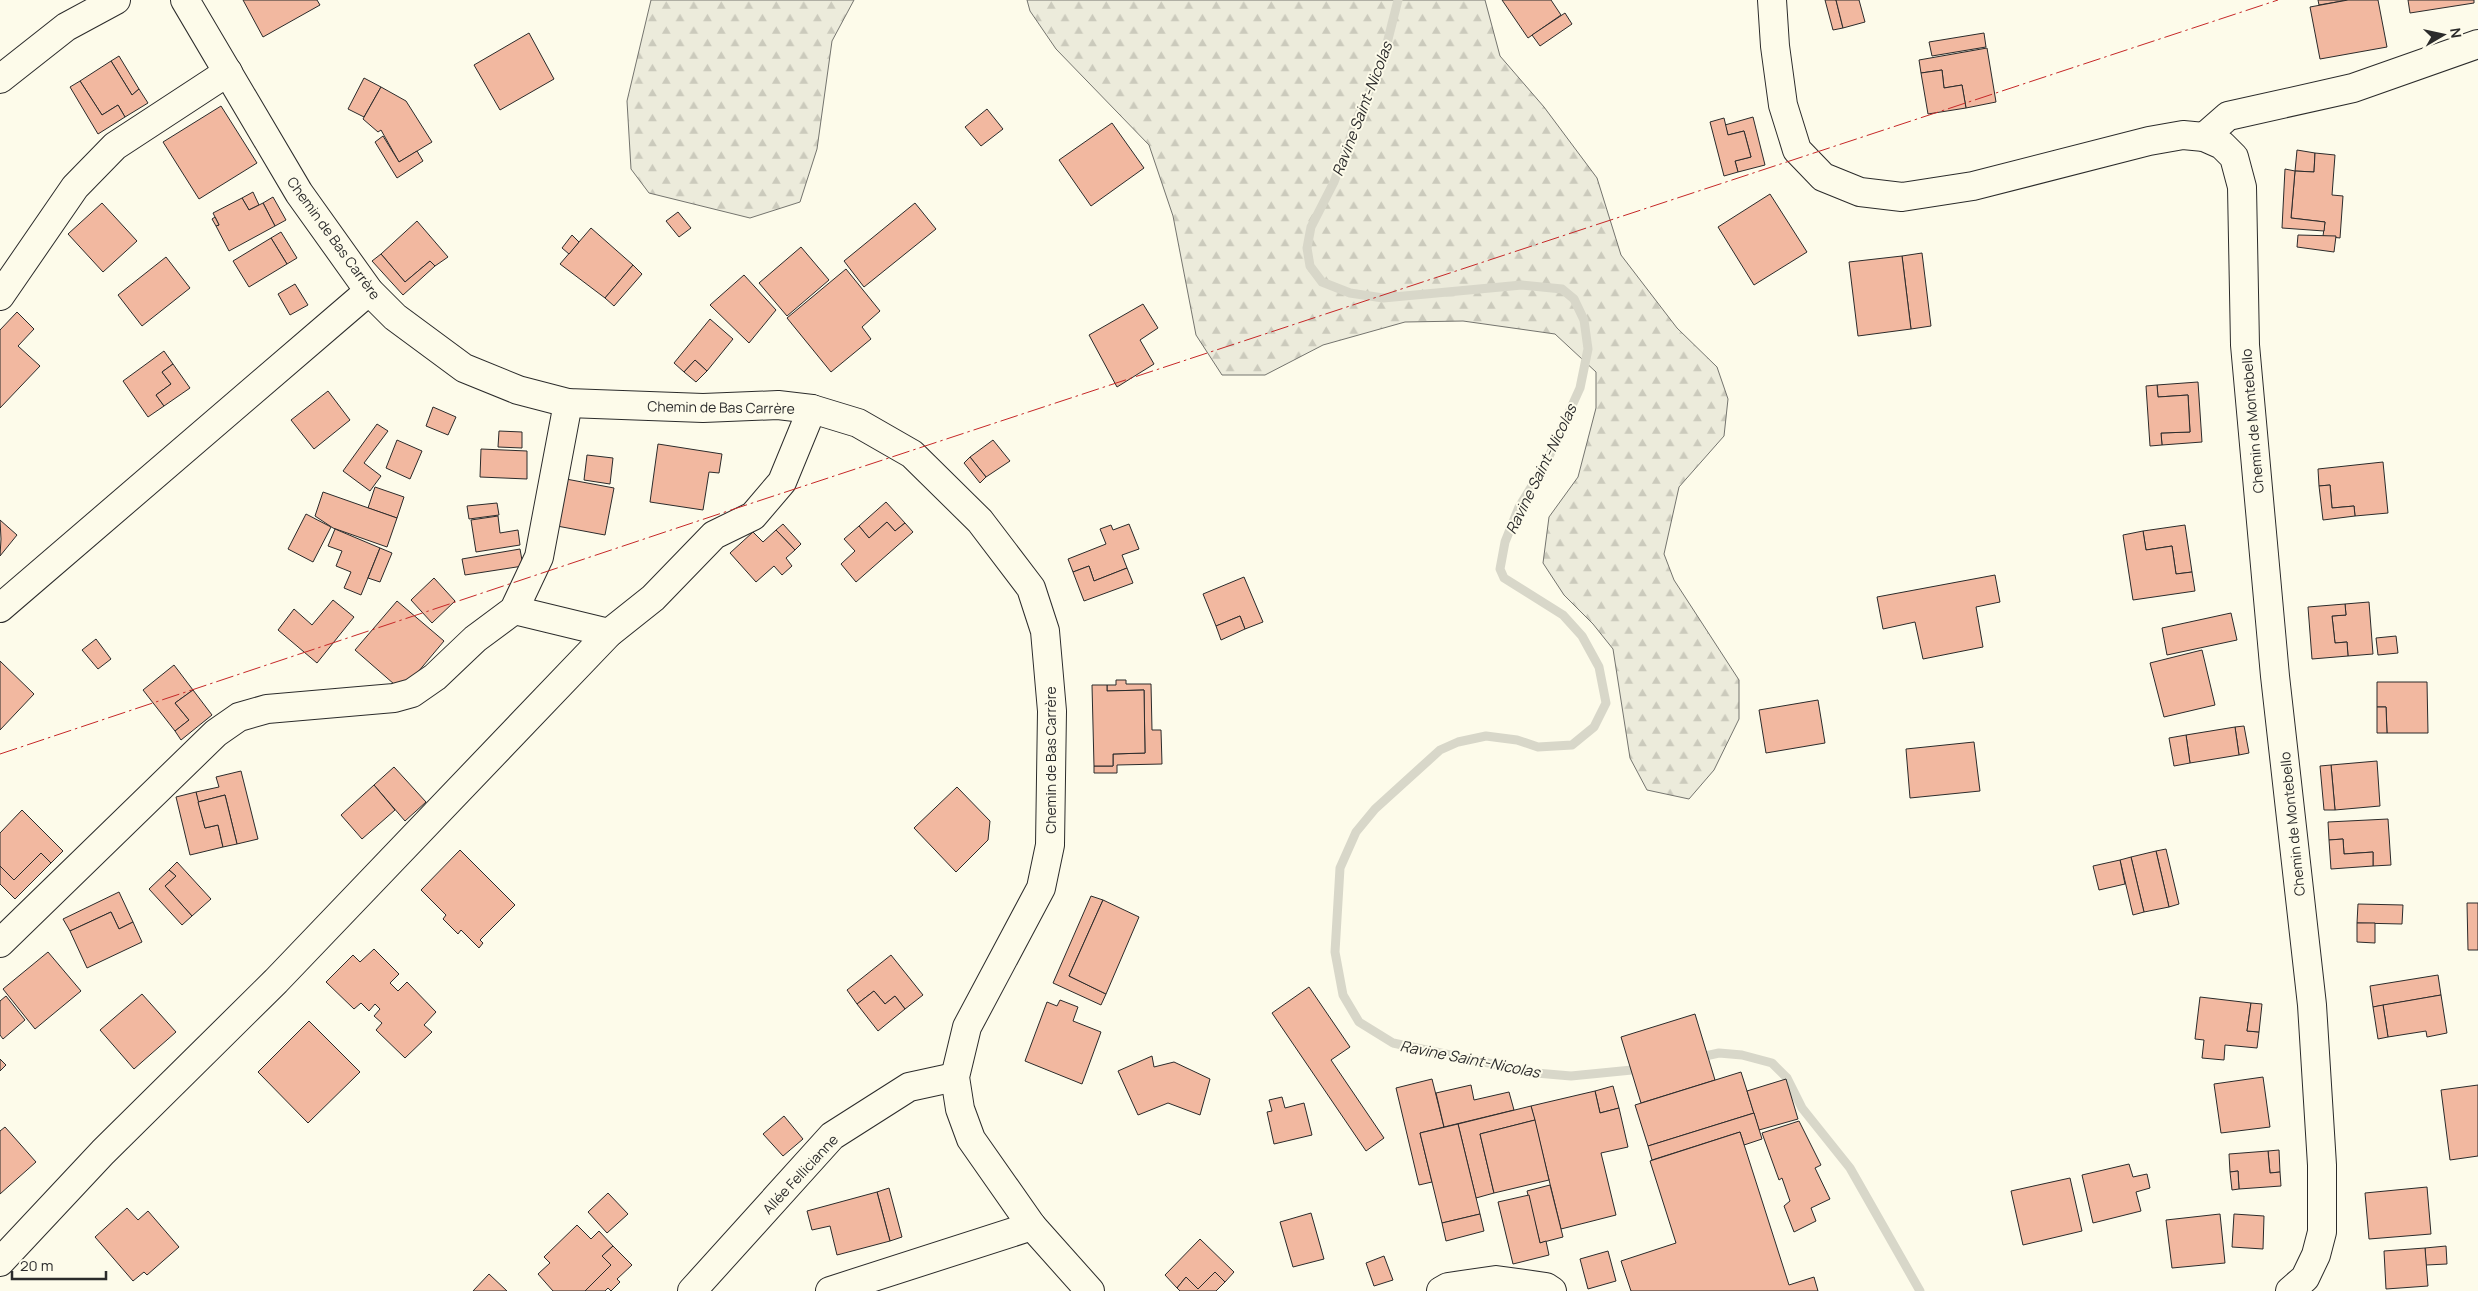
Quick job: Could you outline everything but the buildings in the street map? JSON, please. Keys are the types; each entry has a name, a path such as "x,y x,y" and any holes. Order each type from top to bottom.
{"street":[{"path":"0,79 66,27 116,0"},
{"name":"Chemin de Bas Carrère","path":"186,0 299,193 369,292 395,317 464,368 518,390 568,403 703,408 778,405 812,409 858,423 912,454 980,522 1031,588 1045,631 1052,711 1050,845 1041,888 967,1027 955,1077 960,1109 971,1139 1032,1226 1090,1291"},
{"name":"Chemin de Montebello","path":"1772,0 1775,46 1783,105 1797,150 1823,177 1860,192 1902,198 1972,186 2150,141 2183,135 2204,138 2222,145 2234,158 2242,187 2246,345 2276,676 2312,1005 2322,1165 2322,1232 2305,1287"},
{"path":"2204,138 2228,116 2354,88 2478,44"},
{"path":"0,296 75,187 115,146 228,72"},
{"path":"0,608 369,292"},
{"path":"0,943 216,733 239,717 266,709 394,698 412,693 435,677 475,639 514,610 539,557 568,403"},
{"path":"0,1262 102,1152 276,982 609,633 653,598 714,535 753,516 782,482 812,409"},
{"path":"514,610 609,633"},
{"name":"Allée Fellicianne","path":"692,1291 832,1136 909,1087 955,1077"},
{"path":"830,1291 1032,1226"},
{"path":"1441,1291 1448,1288 1496,1280 1546,1286 1552,1291"}],"green space":[{"path":"651,0 854,0 832,41 817,149 800,202 750,218 649,193 631,169 627,101"},
{"path":"1027,0 1485,0 1500,56 1544,107 1597,178 1621,255 1677,328 1717,367 1728,399 1724,436 1679,487 1664,554 1674,580 1739,680 1739,719 1714,770 1689,799 1647,790 1630,758 1613,649 1593,624 1564,595 1543,563 1549,517 1578,477 1596,408 1596,372 1555,334 1463,321 1405,322 1323,345 1265,375 1222,375 1196,335 1173,216 1149,145 1056,49 1030,11"}],"waterway":[{"name":"Ravine Saint-Nicolas","path":"1398,0 1382,63 1358,116 1334,182 1311,227 1307,248 1310,266 1322,282 1350,293 1383,298 1522,285 1562,289 1574,299 1584,320 1588,349 1580,388 1546,463 1519,507 1505,542 1500,569 1504,578 1563,615 1582,636 1599,667 1606,703 1594,727 1572,745 1538,747 1517,740 1486,736 1458,742 1440,750 1375,809 1356,832 1340,868 1335,952 1343,995 1359,1022 1393,1043 1536,1073 1571,1076 1642,1069"},
{"name":"Ravine Saint-Nicolas","path":"1696,1058 1719,1053 1742,1055 1772,1063 1787,1078 1802,1108 1850,1168 1920,1291"}],"power":[{"path":"0,754 725,512 2278,0"}]}
